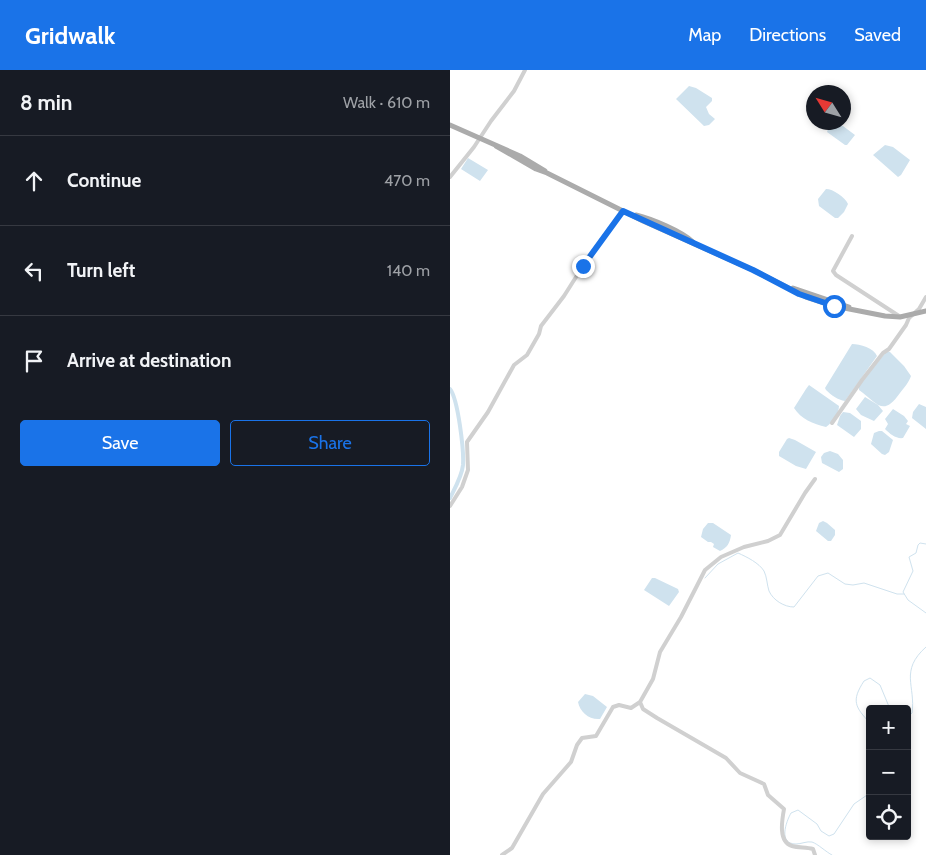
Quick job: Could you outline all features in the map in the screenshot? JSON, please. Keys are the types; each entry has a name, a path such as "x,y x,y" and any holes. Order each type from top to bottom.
{"main road":[{"path":"450,125 496,146 536,169 623,211 646,218 685,236 695,243 799,294 822,302 900,317 926,311"}],"street":[{"path":"450,177 514,92 525,70"},
{"path":"450,506 462,487 468,470 467,442 488,412 514,365 527,355 539,334 541,326 623,211"},
{"path":"852,236 833,271 836,275 900,317"},
{"path":"832,423 862,380 883,353 889,349 909,318 919,309 926,297"},
{"path":"502,855 512,848 543,794 571,762 577,745 582,738 596,736 613,707 619,705 631,708 640,702 653,679 660,652 681,618 705,570 721,558 744,547 768,541 780,535 804,493 815,479"},
{"path":"640,702 643,708 657,718 726,758 740,773 764,784 768,795 784,809 781,824 784,839 790,846 813,849 815,855"}],"water":[{"path":"689,86 712,98 712,101 706,107 709,114 715,119 709,125 704,126 676,99"},
{"path":"828,130 848,130 855,135 845,145 827,132"},
{"path":"885,145 893,147 910,160 898,177 873,155"},
{"path":"468,158 488,170 480,181 461,169"},
{"path":"826,189 838,194 848,204 838,218 835,218 819,206 818,199"},
{"path":"852,344 866,347 877,356 845,401 835,397 825,388"},
{"path":"887,351 904,366 911,376 889,405 880,406 859,390 859,385"},
{"path":"809,385 839,406 835,418 826,427 808,420 794,408"},
{"path":"865,397 878,405 883,411 874,421 861,415 856,409"},
{"path":"919,404 926,407 926,429 912,418 913,412"},
{"path":"893,409 904,416 908,421 906,424 910,426 903,438 896,437 885,429 888,424 885,419"},
{"path":"843,412 850,413 861,421 861,429 854,437 837,425"},
{"path":"882,431 893,440 889,452 885,455 871,444 874,433"},
{"path":"789,438 816,452 806,469 796,466 779,456 779,452"},
{"path":"830,451 838,454 843,460 843,469 839,472 822,463 821,457 824,453"},
{"path":"823,521 835,530 835,535 831,541 828,541 816,531 819,523"},
{"path":"708,523 713,523 731,535 728,545 720,551 713,547 714,544 701,537 703,529"},
{"path":"652,578 678,589 679,592 669,606 644,590"},
{"path":"585,694 593,696 607,707 600,719 589,717 581,709 578,702"}],"waterway":[{"path":"450,389 458,413 463,458 461,473 450,498"},
{"path":"926,544 920,543 916,553 909,557 913,571 903,592 908,600 926,613"},
{"path":"705,578 718,564 738,553 762,568 771,594 776,600 786,606 794,607 818,576 828,573 845,584 864,583 897,594 904,594"},
{"path":"911,714 913,703 911,671 913,664 926,647"},
{"path":"866,718 856,704 857,694 864,681 870,678 880,685 888,705"},
{"path":"832,855 812,842 796,844 790,843 787,840 785,832 791,813 798,810 829,836 834,834 854,804 867,795"}],"route":[{"path":"583,266 600,245 608,229 623,211 753,270 799,294 834,306"}]}
